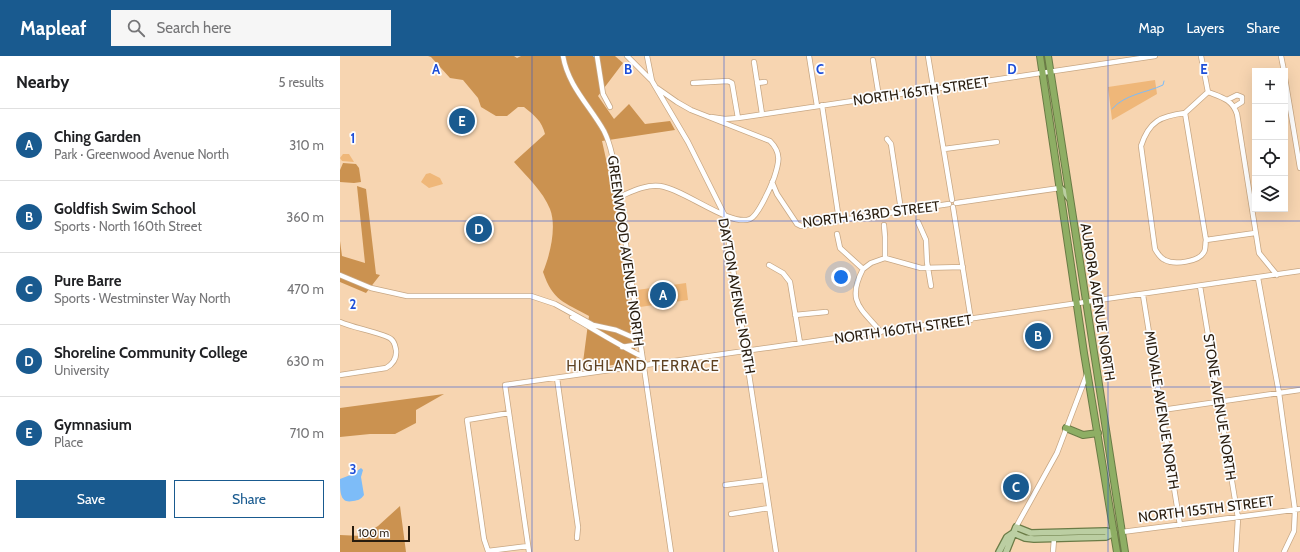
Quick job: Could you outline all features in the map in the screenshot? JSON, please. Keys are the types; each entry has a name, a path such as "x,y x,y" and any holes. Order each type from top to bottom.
{"highway":[{"name":"AURORA AVENUE NORTH","path":"1040,56 1087,372 1117,552"},
{"name":"AURORA AVENUE NORTH","path":"1048,56 1125,552"},
{"path":"1066,428 1083,435 1098,433"}],"main road":[{"path":"1057,170 1061,176 1067,178"},
{"path":"1060,188 1069,198"},
{"path":"999,552 1007,537 1014,530"},
{"path":"1006,552 1014,530"},
{"name":"NORTH 155TH STREET","path":"1014,530 1031,533 1106,531 1114,533"},
{"name":"NORTH 155TH STREET","path":"1014,530 1025,538 1054,539 1106,537 1114,533 1122,532"}],"street":[{"name":"GREENWOOD AVENUE NORTH","path":"564,56 567,71 578,94 603,130 609,142 619,197 642,366 671,552"},
{"path":"597,56 602,94 610,107"},
{"path":"627,56 652,81"},
{"name":"DAYTON AVENUE NORTH","path":"646,56 652,81 688,142 725,216 747,351 776,552"},
{"path":"809,56 817,106"},
{"path":"928,56 971,320"},
{"name":"NORTH 165TH STREET","path":"711,118 738,118 1155,56"},
{"path":"1201,56 1208,92"},
{"path":"1281,56 1283,68"},
{"path":"874,60 879,97"},
{"path":"754,62 762,114"},
{"path":"639,67 644,67 647,64"},
{"path":"693,83 728,81 734,87 738,118"},
{"path":"757,83 765,82"},
{"path":"619,197 637,189 659,185 681,192 725,216 739,220 750,219 755,215 772,182 778,165 776,148 770,141 691,110 656,87"},
{"path":"1208,92 1228,100 1234,107 1259,253 1276,275"},
{"path":"1185,113 1206,240 1204,252 1200,257 1185,261 1169,262 1159,256 1155,249 1141,146 1144,135 1156,121 1168,116 1185,113 1208,92"},
{"path":"1228,100 1237,95 1241,96 1242,102 1234,107"},
{"path":"1288,96 1300,168"},
{"path":"667,106 669,101 673,99"},
{"path":"822,105 839,220"},
{"path":"887,139 891,144 901,210"},
{"path":"944,149 996,142"},
{"name":"NORTH 163RD STREET","path":"772,182 777,194 795,222 801,226 901,210 1060,188"},
{"path":"918,222 926,240 931,286"},
{"path":"884,225 884,258"},
{"path":"1206,240 1255,233"},
{"path":"837,234 840,248 863,269"},
{"path":"881,332 857,303 855,297 857,281 863,269 871,263 884,258 912,266 928,268 963,267"},
{"path":"770,265 783,273 790,282 800,342"},
{"name":"NORTH 160TH STREET","path":"509,413 505,385 747,351 800,342 1086,304 1300,271"},
{"path":"340,275 371,288 407,296 531,296 555,304 593,325 616,330 639,342"},
{"path":"1258,278 1298,509 1294,531 1284,552"},
{"name":"STONE AVENUE NORTH","path":"1200,286 1238,518 1236,552"},
{"name":"MIDVALE AVENUE NORTH","path":"1143,295 1180,525"},
{"path":"555,304 566,314 622,347 641,356"},
{"path":"795,315 826,312"},
{"path":"340,322 351,327 386,335 392,339 395,345 396,354 392,364 386,368 340,374"},
{"path":"622,347 639,342"},
{"path":"1014,530 1057,453 1087,372"},
{"path":"557,378 578,527 577,538"},
{"path":"1162,410 1300,390"},
{"path":"528,546 488,551 484,539 467,420 509,413 529,552"},
{"path":"725,485 765,480"},
{"path":"731,514 769,508"},
{"name":"NORTH 155TH STREET","path":"1122,532 1298,509"},
{"path":"1053,552 1054,539"}],"shaded area":[{"path":"428,56 514,56 517,58 521,56 615,56 623,63 598,96 614,119 629,104 645,124 670,121 675,130 602,141 612,186 637,361 582,370 589,316 560,300 547,282 543,272 552,241 552,216 543,196 514,162 545,134 540,122 524,107 518,107 507,116 496,116 481,107 478,98 463,80 450,78 431,57"},
{"path":"1155,80 1157,94 1112,120 1108,87"},
{"path":"343,154 349,154 354,162 342,161 340,158"},
{"path":"343,163 356,164 359,168 361,182 340,182 340,170"},
{"path":"430,173 440,178 443,184 429,188 421,182 426,174"},
{"path":"357,186 366,189 376,274 380,275 366,293 340,282 340,241 342,256 365,263"},
{"path":"686,283 688,300 640,307 637,290"},
{"path":"444,394 416,410 416,423 395,434 370,434 340,437 340,408"},
{"path":"400,506 406,552 340,552 340,535 362,536 378,526"}],"water":[{"path":"361,468 363,470 361,477 364,495 358,500 345,501 341,492 340,479 353,474"}],"waterway":[{"path":"1112,109 1117,104 1129,97 1163,85 1164,81"}],"place":[{"name":"Gymnasium","path":"462,121"},
{"name":"Shoreline Community College","path":"479,229"},
{"name":"Ching Garden","path":"663,295"},
{"name":"Goldfish Swim School","path":"1038,336"},
{"name":"Pure Barre","path":"1016,487"}],"district":[{"name":"HIGHLAND TERRACE","path":"643,366"}]}
